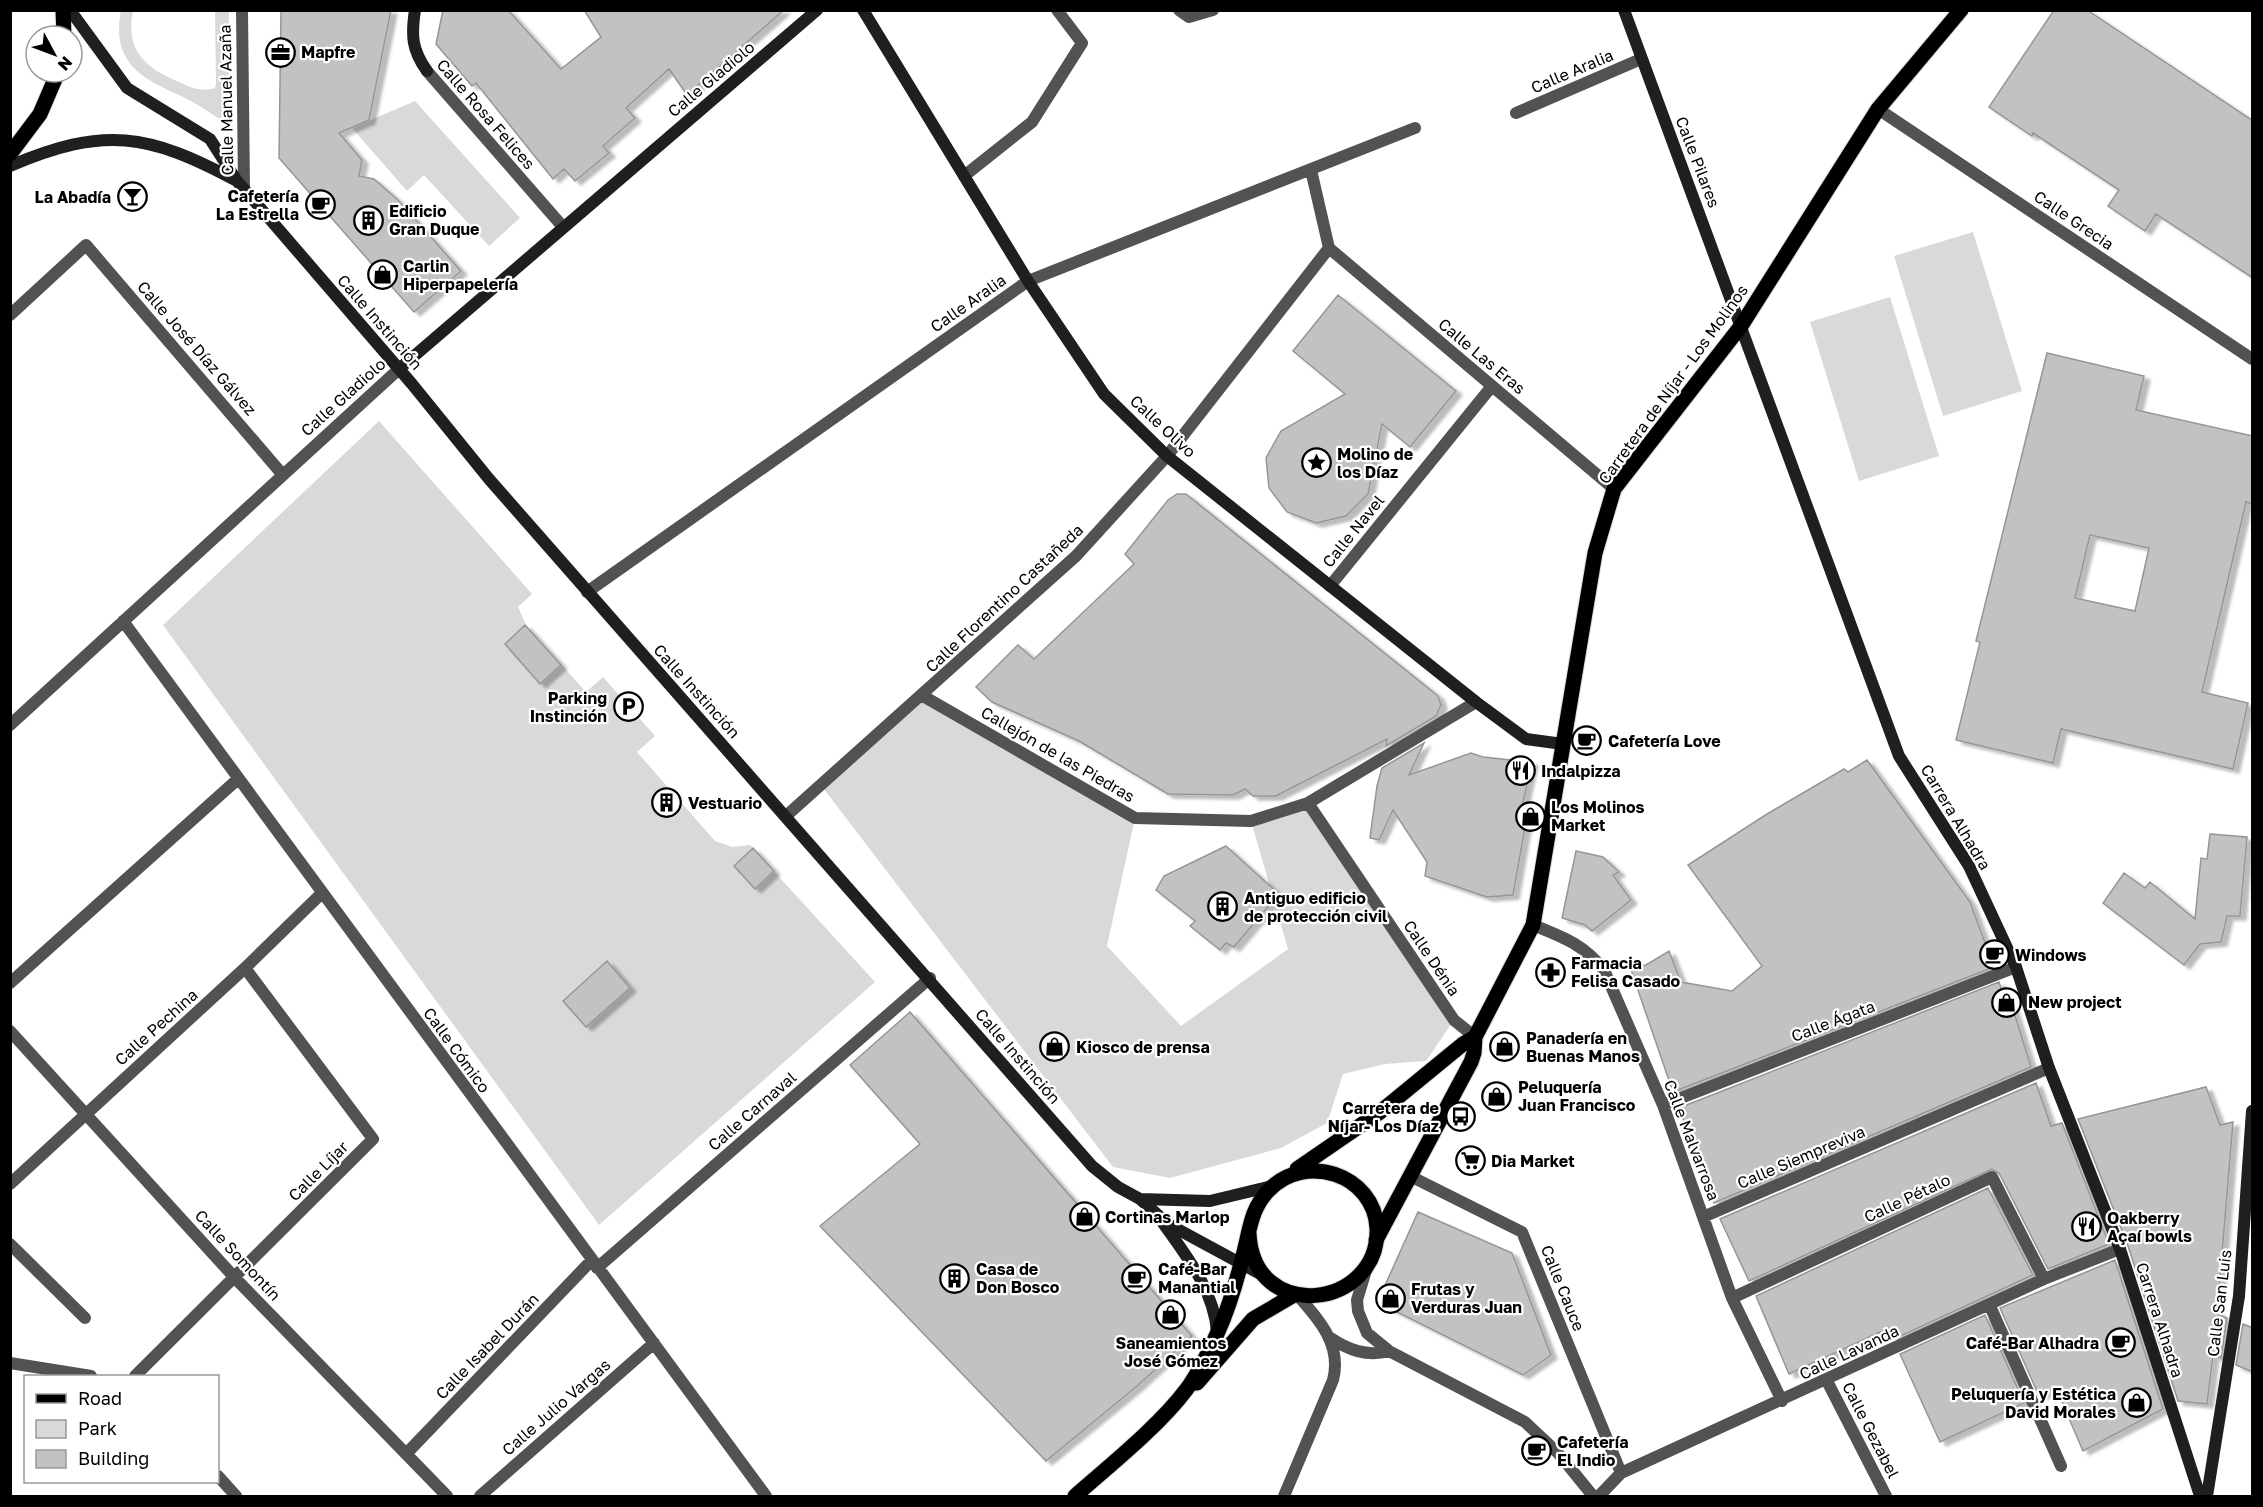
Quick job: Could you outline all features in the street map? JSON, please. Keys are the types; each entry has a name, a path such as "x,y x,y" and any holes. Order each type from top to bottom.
{"main road":[{"name":"Carretera de Níjar - Los Molinos","path":"1475,1037 1533,925 1594,553 1614,489 1742,326 1878,109 1961,10"},
{"path":"10,154 40,114 53,84"},
{"path":"1185,1392 1217,1334 1241,1263 1256,1208 1273,1185 1367,1122 1462,1044 1475,1037"},
{"path":"1249,1233 1252,1257 1264,1276 1296,1295 1314,1297 1337,1290 1354,1279 1367,1263 1376,1240 1471,1062 1475,1037"},
{"path":"1290,1174 1317,1169 1336,1175 1354,1186 1366,1197 1374,1214 1376,1240"},
{"path":"1075,1497 1185,1392 1208,1374 1253,1319 1296,1295"}],"street":[{"name":"Calle Manuel Azaña","path":"240,185 242,10"},
{"name":"Calle Rosa Felices","path":"416,10 411,39 414,51 427,71 563,226"},
{"name":"Calle Gladiolo","path":"10,725 399,369 816,10"},
{"name":"Calle Olivo","path":"863,10 1028,281 1104,394 1167,456 1476,702 1526,739 1563,744"},
{"path":"964,176 1032,122 1082,42 1057,10"},
{"path":"1179,10 1189,17 1213,10"},
{"name":"Calle Pilares","path":"1624,10 1742,326"},
{"name":"Calle Instinción","path":"73,13 127,87 210,139 240,185 587,592 930,978 1092,1166 1118,1187 1140,1199 1159,1217 1209,1294 1216,1315 1217,1334"},
{"name":"Calle Aralia","path":"1516,113 1641,59"},
{"name":"Calle Grecia","path":"1878,109 2253,359"},
{"name":"Calle Aralia","path":"587,592 1028,281 1415,128"},
{"name":"Calle Instinción","path":"10,166 75,143 108,138 129,140 186,156 240,185"},
{"path":"1311,170 1329,248"},
{"name":"Calle José Díaz Gálvez","path":"10,315 86,244 282,474"},
{"name":"Calle Las Eras","path":"1329,248 1614,489"},
{"name":"Calle Florentino Castañeda","path":"786,816 923,696 1076,556 1167,456 1329,248"},
{"name":"Carrera Alhadra","path":"1742,326 1899,756 1969,866 2016,967 2049,1068 2121,1249 2200,1497"},
{"name":"Calle Navel","path":"1330,586 1492,386"},
{"name":"Calle Cómico","path":"123,621 766,1497"},
{"name":"Callejón de las Piedras","path":"923,696 1135,818 1251,821 1308,803 1476,702"},
{"path":"10,983 238,779"},
{"name":"Calle Dénia","path":"1308,803 1454,1020 1475,1037"},
{"name":"Calle Pechina","path":"10,1184 245,968 322,893"},
{"name":"Calle Malvarrosa","path":"1533,925 1572,941 1590,952 1605,970 1663,1106 1732,1298 1782,1401"},
{"name":"Calle Ágata","path":"1663,1106 2016,967"},
{"name":"Calle Líjar","path":"137,1375 373,1139 245,968"},
{"name":"Calle Carnaval","path":"594,1265 930,978"},
{"name":"Calle Somontín","path":"10,1031 235,1278 447,1497"},
{"name":"Calle Siempreviva","path":"1703,1217 2049,1068"},
{"name":"Calle San Luis","path":"2207,1497 2239,1296 2253,1111"},
{"name":"Calle Cauce","path":"1410,1176 1522,1232 1621,1473"},
{"name":"Calle Pétalo","path":"1732,1298 1992,1177 2044,1279"},
{"name":"Calle Instinción","path":"1140,1199 1210,1201 1273,1185"},
{"name":"Calle Instinción","path":"1159,1217 1264,1276"},
{"path":"10,1244 85,1318"},
{"name":"Calle Lavanda","path":"1599,1497 1621,1473 1990,1306 2044,1279 2121,1249"},
{"path":"1367,1263 1358,1293 1358,1311 1367,1333 1389,1351 1524,1422 1558,1453 1593,1497"},
{"name":"Calle Isabel Durán","path":"406,1454 594,1265"},
{"path":"1284,1497 1333,1380 1337,1363 1329,1337 1296,1295"},
{"path":"1990,1306 2061,1466"},
{"path":"1329,1337 1355,1351 1379,1354 1389,1351"},
{"name":"Calle Julio Vargas","path":"480,1497 654,1343"},
{"path":"10,1363 79,1375"},
{"name":"Calle Gezabel","path":"1826,1379 1886,1497"},
{"path":"219,1477 236,1497"}],"green space":[{"path":"121,10 133,11 132,37 140,56 147,64 167,77 196,89 205,90 215,88 216,84 215,11 229,11 229,125 193,102 141,75 132,66 120,43"},
{"path":"415,101 520,218 489,246 424,175 407,191 352,128"},
{"path":"1973,232 2022,391 1943,416 1894,256"},
{"path":"1890,297 1939,456 1859,481 1810,322"},
{"path":"379,421 532,594 518,607 526,625 586,692 603,677 655,736 637,752 715,841 732,847 750,845 875,982 599,1225 163,625"},
{"path":"923,696 1135,818 1107,946 1181,1026 1288,949 1251,821 1308,803 1454,1020 1426,1061 1385,1064 1343,1074 1327,1123 1281,1148 1170,1178 1113,1167 820,784"}],"building":[{"path":"281,10 391,10 369,120 339,133 362,160 359,176 374,179 398,200 461,271 414,312 279,158"},
{"path":"443,10 508,10 561,69 601,37 584,10 784,10 687,95 669,69 626,108 635,118 603,146 609,153 575,181 564,169 553,179 476,83 472,86 436,44"},
{"path":"2054,10 2087,10 2253,121 2253,278 2156,214 2145,231 2108,206 2119,190 1989,107"},
{"path":"1338,295 1456,391 1410,447 1382,424 1368,494 1346,516 1316,523 1287,512 1269,488 1266,458 1281,431 1345,394 1293,351"},
{"path":"2047,353 2144,376 2136,410 2253,436 2253,504 2246,502 2202,692 2248,703 2233,769 2061,729 2053,763 1956,740 1980,642 1976,641","holes":["2090,535 2149,548 2135,611 2075,598"]},
{"path":"1177,494 1186,494 1438,696 1441,705 1436,716 1386,746 1387,739 1276,796 1253,796 1245,789 1233,795 1168,794 1079,741 992,702 976,687 1018,645 1034,659 1134,564 1125,554 1168,500"},
{"path":"525,625 561,665 540,684 505,644"},
{"path":"1424,743 1409,775 1471,753 1483,757 1532,762 1522,807 1528,810 1513,895 1487,897 1425,876 1427,862 1393,810 1379,840 1370,838 1377,786 1382,768"},
{"path":"1867,760 1970,902 1994,967 1673,1092 1630,967 1646,965 1669,951 1681,982 1732,991 1762,966 1688,865 1767,814 1844,769 1848,772"},
{"path":"2210,834 2247,837 2240,916 2227,916 2221,942 2200,944 2184,965 2103,903 2124,873 2145,888 2150,882 2195,919 2201,858 2207,859"},
{"name":"Antiguo edificio de protección civil","path":"1226,846 1279,894 1234,947 1226,943 1220,950 1190,926 1195,921 1156,890 1164,876"},
{"path":"753,848 774,871 755,889 734,866"},
{"path":"1576,851 1603,857 1619,872 1613,875 1631,900 1592,931 1585,925 1562,918"},
{"path":"607,961 630,988 586,1027 563,1001"},
{"path":"1999,982 2004,997 2009,996 2031,1067 1714,1203 1679,1108"},
{"path":"910,1012 1192,1336 1136,1387 1046,1461 820,1226 920,1144 850,1065"},
{"path":"2036,1083 2051,1126 2062,1123 2109,1244 2048,1269 1999,1173 1992,1169 1749,1281 1720,1219"},
{"path":"2206,1087 2220,1125 2233,1122 2217,1314 2227,1318 2221,1358 2213,1355 2207,1404 2178,1401 2128,1246 2078,1119"},
{"path":"1988,1188 2033,1275 1894,1339 1889,1328 1789,1374 1756,1296"},
{"path":"1418,1212 1512,1253 1551,1355 1523,1375 1389,1308 1382,1292"},
{"path":"2115,1260 2163,1409 2083,1451 2056,1388 2039,1396 2000,1308"},
{"path":"1985,1315 2024,1403 1940,1442 1900,1354"},
{"path":"2243,1324 2253,1328 2253,1372 2236,1365"}],"place":[{"name":"Mapfre","path":"280,52"},
{"name":"La Abadía","path":"132,197"},
{"name":"Cafetería La Estrella","path":"320,205"},
{"name":"Edificio Gran Duque","path":"368,220"},
{"name":"Carlin Hiperpapelería","path":"382,275"},
{"name":"Molino de los Díaz","path":"1316,463"},
{"name":"Parking Instinción","path":"628,707"},
{"name":"Cafetería Love","path":"1587,741"},
{"name":"Indalpizza","path":"1520,771"},
{"name":"Vestuario","path":"667,803"},
{"name":"Los Molinos Market","path":"1530,816"},
{"name":"Antiguo edificio de protección civil","path":"1223,907"},
{"name":"Windows","path":"1994,955"},
{"name":"Farmacia Felisa Casado","path":"1550,972"},
{"name":"New project","path":"2007,1002"},
{"name":"Kiosco de prensa","path":"1055,1047"},
{"name":"Panadería en Buenas Manos","path":"1505,1047"},
{"name":"Peluquería Juan Francisco","path":"1497,1096"},
{"name":"Carretera de Níjar- Los Díaz","path":"1460,1117"},
{"name":"Dia Market","path":"1470,1161"},
{"name":"Cortinas Marlop","path":"1084,1217"},
{"name":"Oakberry Açaí bowls","path":"2086,1227"},
{"name":"Casa de Don Bosco","path":"955,1278"},
{"name":"Café-Bar Manantial","path":"1137,1278"},
{"name":"Frutas y Verduras Juan","path":"1390,1298"},
{"name":"Saneamientos José Gómez","path":"1171,1315"},
{"name":"Café-Bar Alhadra","path":"2120,1343"},
{"name":"Peluquería y Estética David Morales","path":"2137,1403"},
{"name":"Cafetería El Indio","path":"1536,1451"}]}
